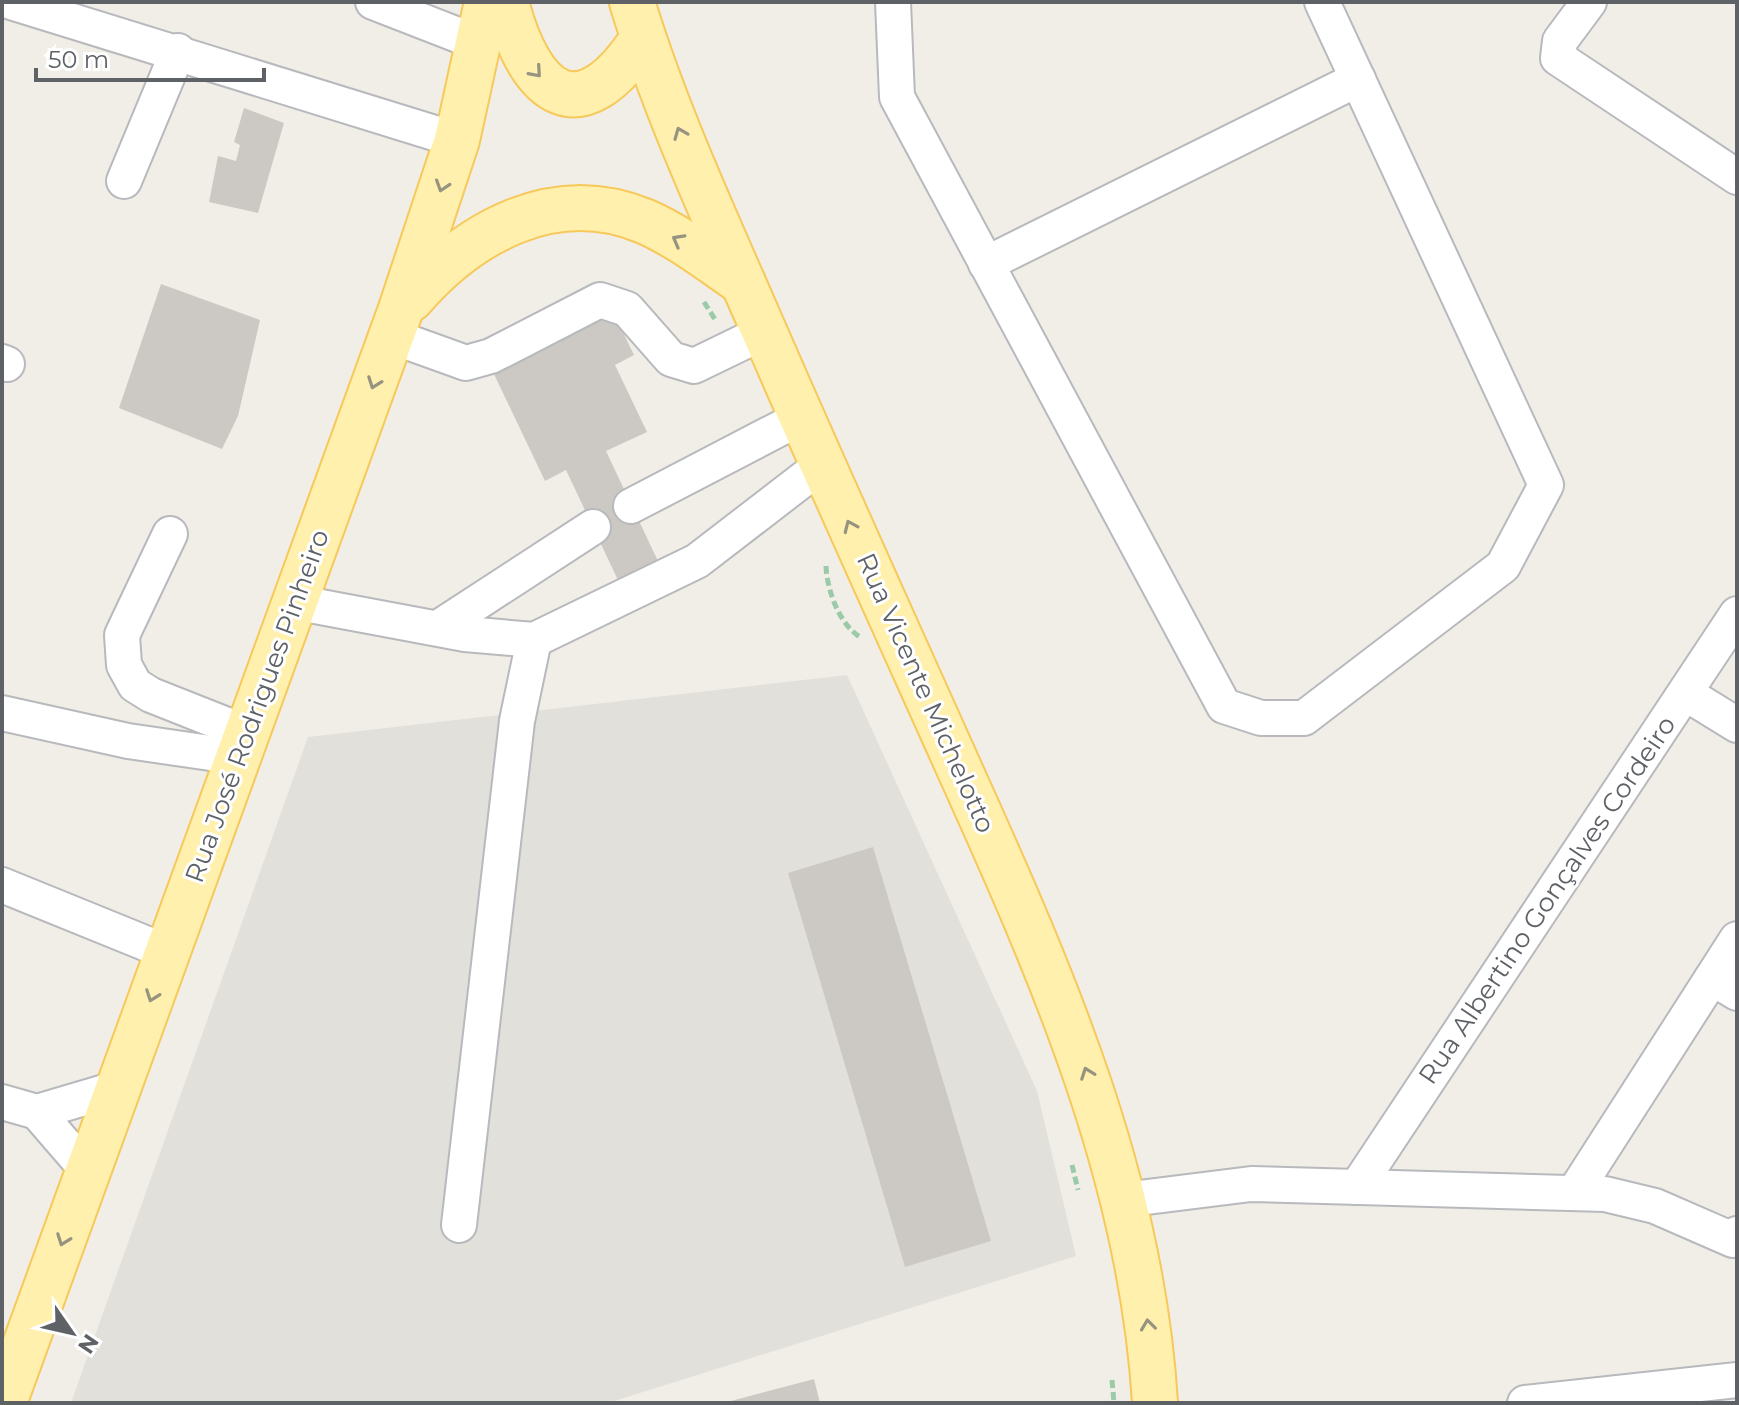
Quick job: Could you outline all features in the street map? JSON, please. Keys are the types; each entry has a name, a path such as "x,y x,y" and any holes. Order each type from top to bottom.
{"main road":[{"path":"506,2 523,56 537,77 554,89 575,94 597,89 611,81 638,20"},
{"name":"Rua Vicente Michelotto","path":"638,20 743,283 748,340 802,417 1044,960 1093,1090 1123,1200 1144,1301 1155,1403"},
{"name":"Rua José Rodrigues Pinheiro","path":"4,1403 396,322 457,140 484,23"},
{"path":"396,322 437,269 466,245 508,222 550,210 598,208 643,221 686,244 743,283"}],"street":[{"path":"11,2 178,51 457,140"},
{"path":"373,2 484,23"},
{"path":"893,2 897,97 1224,706 1261,718 1304,718 1503,566 1546,485 1322,2"},
{"path":"1589,2 1556,52 1562,63 1737,176"},
{"path":"124,181 178,51"},
{"path":"986,264 1358,79"},
{"path":"396,322 466,363 491,356 600,300 627,309 671,359 694,366 748,340"},
{"path":"631,506 802,417"},
{"path":"294,602 438,628 534,640 697,561 823,464"},
{"path":"438,628 593,527"},
{"path":"170,534 122,635 124,665 135,685 242,745"},
{"name":"Rua Albertino Gonçalves Cordeiro","path":"1357,1187 1737,614"},
{"path":"459,1225 507,796 517,721 534,640"},
{"path":"1685,693 1737,725"},
{"path":"2,713 128,741 242,745"},
{"path":"2,885 167,952"},
{"path":"1574,1193 1724,986 1737,939"},
{"path":"2,1102 37,1112 118,1088"},
{"path":"37,1112 88,1171"},
{"path":"1123,1200 1231,1184 1574,1193 1630,1197 1735,1237"},
{"path":"1525,1403 1737,1380"}],"path":[{"path":"696,295 748,340"},
{"path":"821,552 836,606 850,631 862,639"},
{"path":"1068,1152 1080,1196"},
{"path":"1112,1373 1114,1403"}],"shaded area":[{"path":"847,675 1037,1091 1076,1256 608,1403 71,1403 308,737"}],"building":[{"path":"244,108 284,123 258,213 209,202 218,156 236,161 240,145 234,142"},
{"path":"161,284 260,320 238,416 222,449 119,408"},
{"path":"614,314 634,355 615,365 647,432 606,451 665,576 625,595 566,470 545,481 493,372"},
{"path":"873,847 991,1241 905,1267 788,873"},
{"path":"814,1379 820,1403 727,1403 727,1402"}]}
